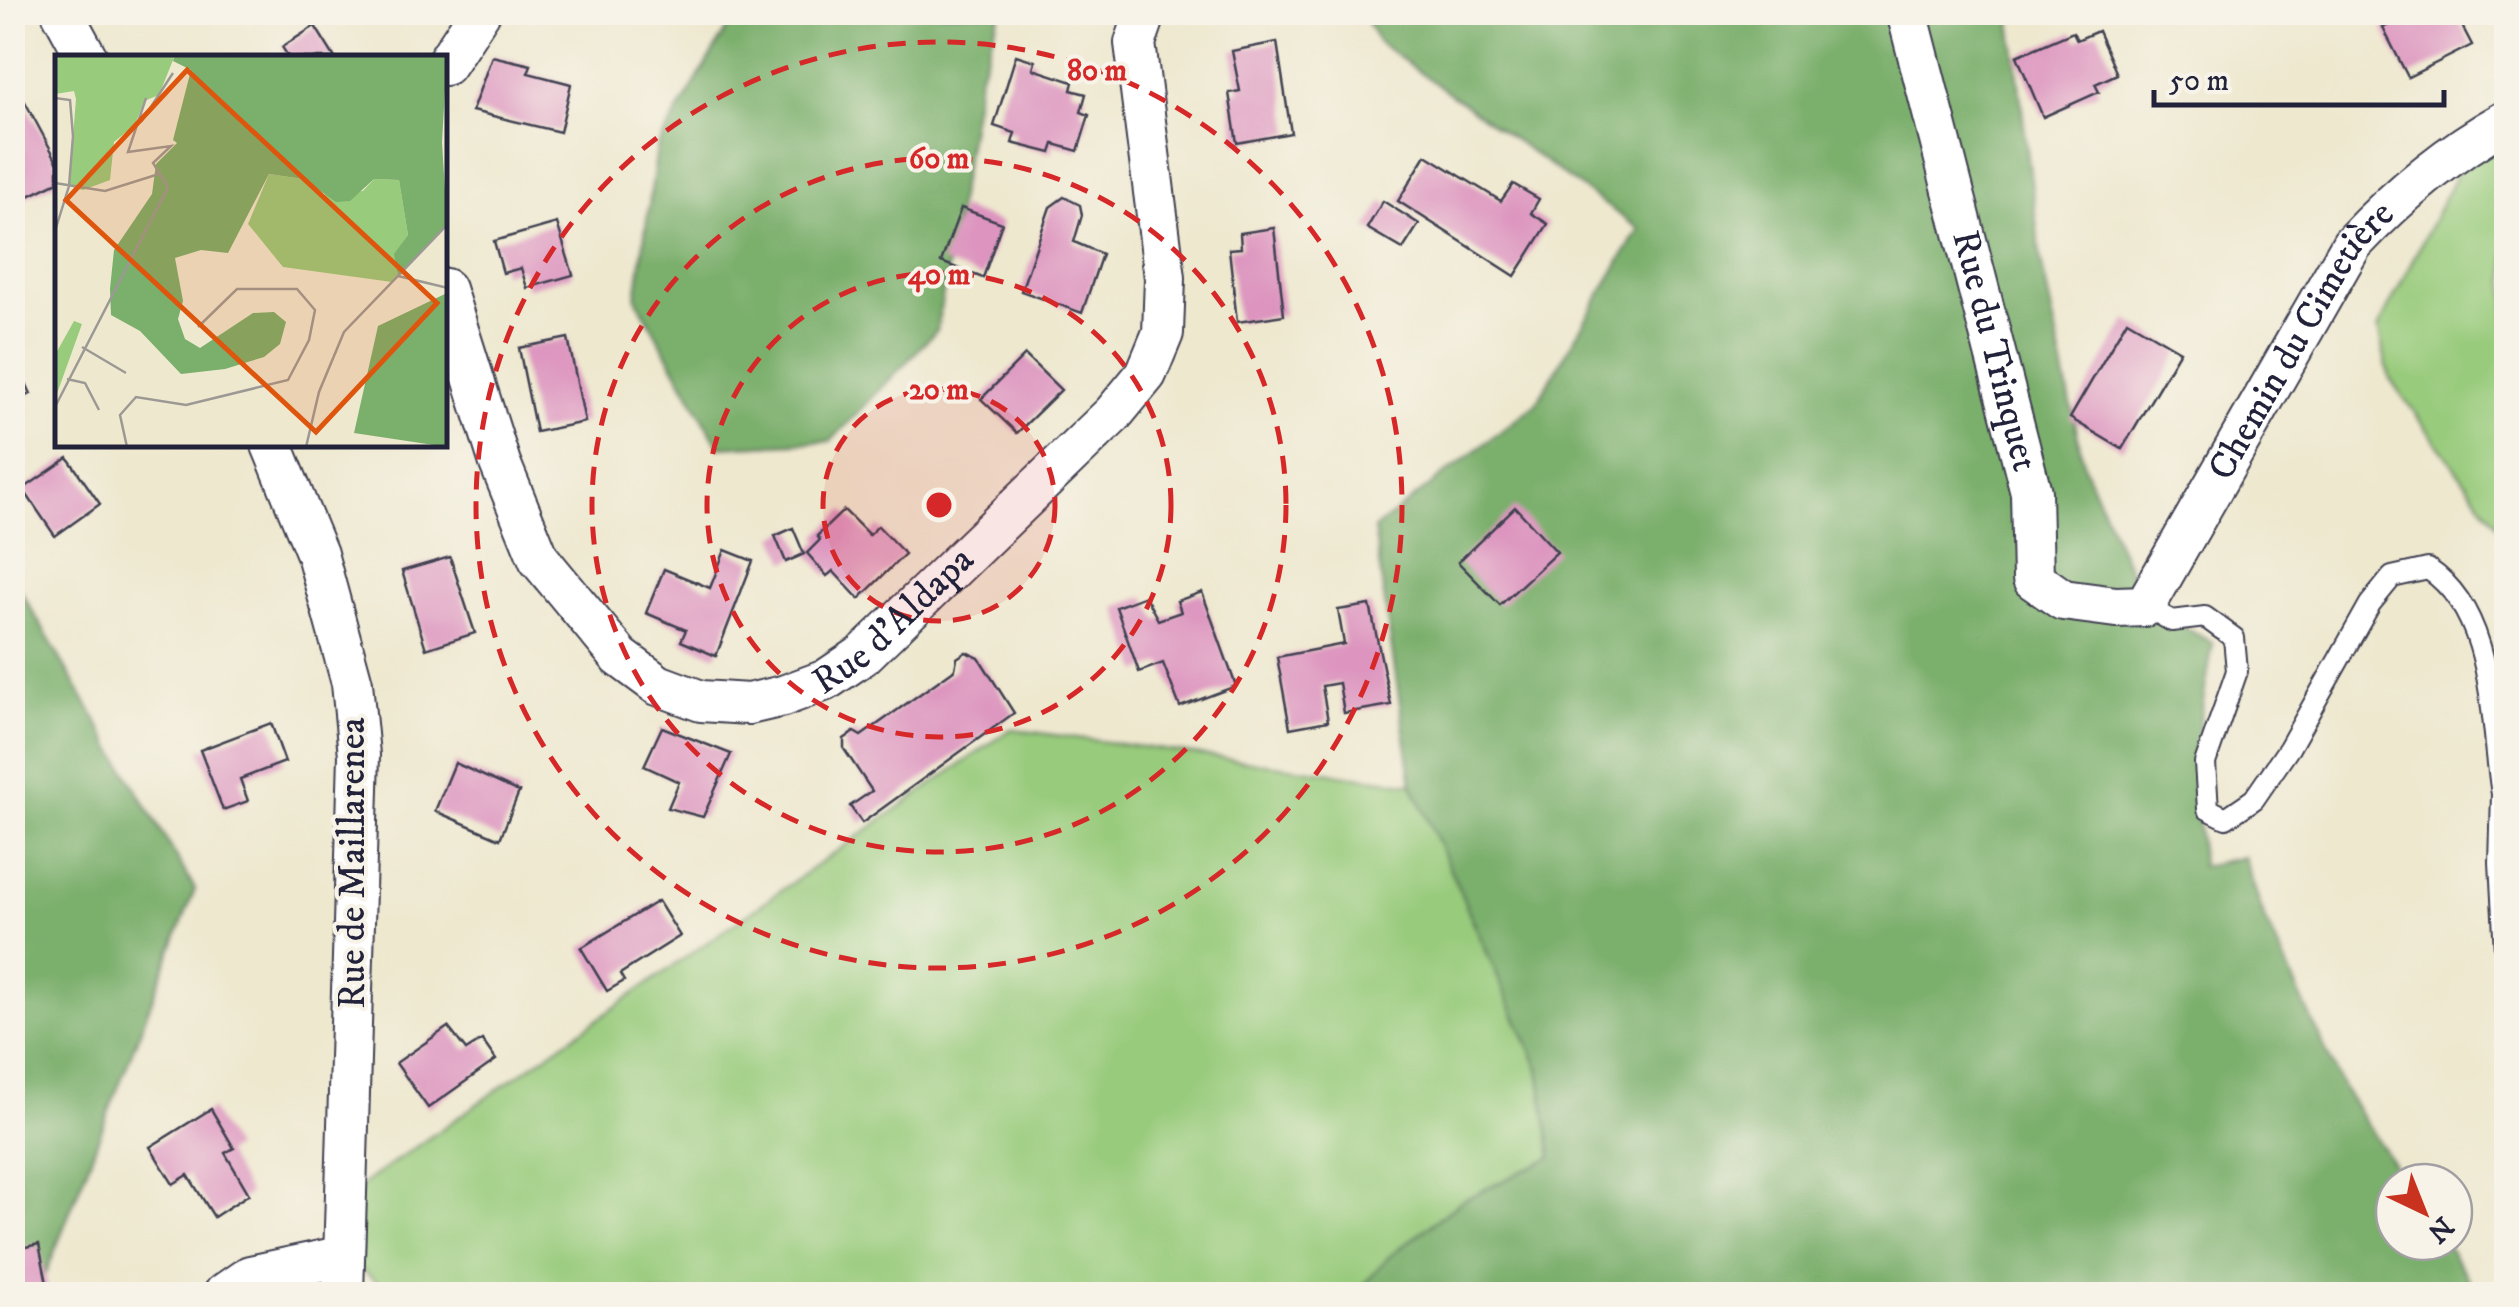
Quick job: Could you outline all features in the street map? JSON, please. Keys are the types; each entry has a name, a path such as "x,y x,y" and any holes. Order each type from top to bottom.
{"street":[{"path":"62,12 85,55"},
{"path":"448,60 480,12"},
{"name":"Rue d'Aldapa","path":"448,298 500,464 539,559 620,657 658,685 701,701 749,704 826,680 863,655 1113,414 1146,374 1164,334 1165,278 1135,43 1146,12"},
{"name":"Rue du Trinquet","path":"1907,12 2031,492 2033,579 2062,600 2116,607 2145,606"},
{"name":"Chemin du Cimetière","path":"2145,606 2352,244 2394,200 2474,139 2506,122"},
{"name":"Rue de Maillarenea","path":"273,448 317,554 352,683 359,756 344,1275"},
{"path":"224,1294 250,1276 344,1275"}],"lane":[{"path":"2145,606 2172,621 2205,617 2234,638 2236,671 2205,763 2208,809 2226,818 2254,800 2337,668 2370,604 2392,577 2428,569 2447,581 2471,620 2484,659 2504,797 2500,863 2506,969"}],"green space":[{"path":"736,13 1000,13 979,77 937,330 831,441 719,447 636,298 657,148"},
{"path":"1362,13 2010,13 2041,261 2084,466 2145,606 2213,643 2194,755 2201,866 2244,857 2264,917 2343,1088 2392,1162 2374,1162 2374,1262 2457,1262 2478,1294 1356,1294 1389,1257 1461,1201 1552,1157 1539,1069 1412,784 1374,529 1536,404 1639,229 1378,42"},
{"path":"2506,121 2506,537 2390,379 2378,329 2474,139"},
{"path":"12,576 195,889 38,1294 12,1294"},
{"path":"1011,729 1412,784 1539,1069 1552,1158 1461,1201 1389,1257 1356,1294 392,1294 344,1256 346,1196"}],"building":[{"path":"2414,12 2471,12 2459,20 2472,45 2408,77 2383,28"},
{"path":"315,26 333,55 287,55 282,47"},
{"path":"2098,31 2117,74 2095,84 2099,92 2043,117 2017,56 2073,32 2077,40"},
{"path":"1277,42 1291,133 1237,143 1229,93 1240,91 1232,51"},
{"path":"1016,55 1035,61 1033,69 1073,82 1071,90 1086,94 1081,112 1089,115 1078,151 1054,144 1051,153 1012,143 1015,133 994,126"},
{"path":"492,56 531,65 528,73 571,84 560,132 472,111"},
{"path":"15,83 55,157 55,183 12,204"},
{"path":"1426,155 1501,201 1513,184 1539,199 1531,213 1548,224 1515,276 1398,201"},
{"path":"1064,197 1080,205 1082,215 1074,242 1102,254 1082,313 1021,291 1050,207"},
{"path":"1383,201 1419,224 1403,249 1367,228"},
{"path":"961,208 1002,223 983,278 941,262"},
{"path":"557,223 573,275 527,288 521,268 503,273 494,241"},
{"path":"1274,228 1284,315 1237,322 1229,249 1241,248 1240,233"},
{"path":"2127,320 2180,351 2122,449 2070,418"},
{"path":"568,338 585,422 536,432 519,348"},
{"path":"12,352 31,394 12,403"},
{"path":"1025,355 1061,390 1017,433 981,399"},
{"path":"68,458 100,504 55,536 23,489"},
{"path":"1515,507 1557,552 1500,605 1458,562"},
{"path":"844,510 869,535 878,526 905,554 859,599 833,571 827,576 807,553 820,540 817,536"},
{"path":"793,528 804,554 786,562 775,536"},
{"path":"725,550 753,561 716,656 681,641 686,630 646,613 664,569 710,588"},
{"path":"450,557 475,633 426,649 402,571"},
{"path":"1202,592 1236,686 1180,707 1163,663 1139,672 1116,607 1145,596 1158,620 1181,612 1177,601"},
{"path":"1370,605 1391,705 1344,713 1339,683 1322,686 1328,721 1290,728 1277,657 1344,644 1338,610"},
{"path":"966,652 979,658 1014,713 862,823 850,806 872,791 844,749 844,739 854,732 861,736 955,669 957,658"},
{"path":"271,723 285,762 240,779 248,801 223,810 200,750"},
{"path":"662,727 731,754 703,817 668,808 679,782 644,766"},
{"path":"455,763 519,792 500,839 435,811"},
{"path":"658,901 680,936 620,974 624,981 607,991 581,948"},
{"path":"448,1027 466,1050 482,1040 496,1060 428,1108 396,1063"},
{"path":"211,1109 234,1148 225,1153 249,1194 214,1217 188,1175 173,1184 150,1147"},
{"path":"39,1244 48,1288 41,1289 42,1294 12,1294 12,1250"}]}
